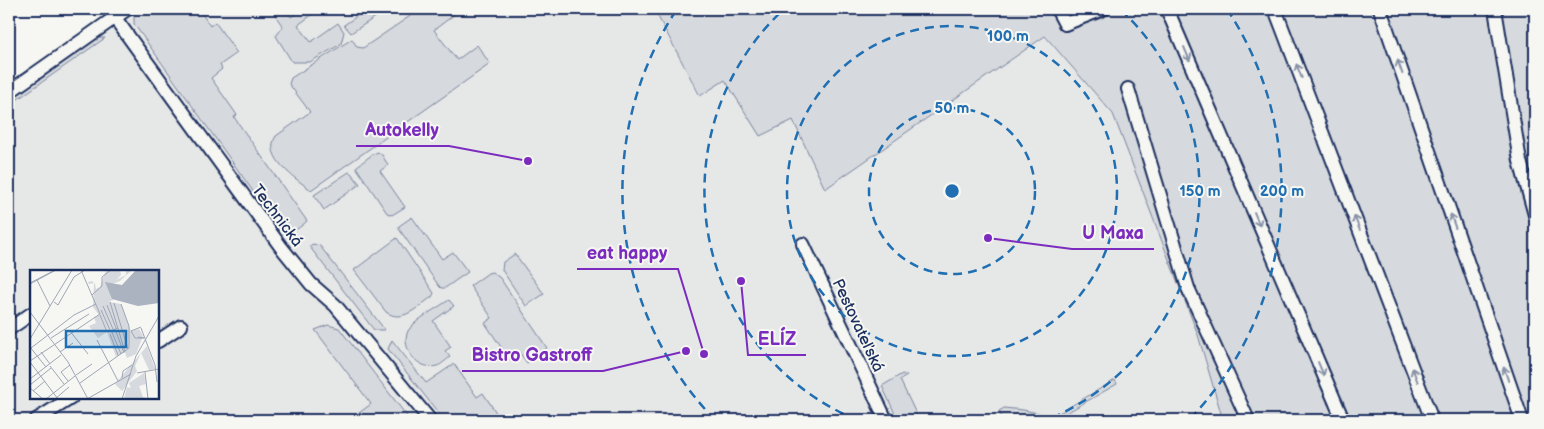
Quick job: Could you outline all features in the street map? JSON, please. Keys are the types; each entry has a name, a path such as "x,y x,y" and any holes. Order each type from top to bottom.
{"street":[{"path":"9,92 127,9"},
{"path":"1057,9 1065,24 1103,9"},
{"path":"1168,9 1343,420"},
{"path":"1276,9 1432,420"},
{"path":"1380,9 1522,420"},
{"path":"1495,9 1518,150 1535,215"},
{"name":"Technická","path":"114,18 281,247 311,284 335,305 430,420"},
{"path":"1128,89 1188,288 1248,420"},
{"name":"Pestovateľská","path":"803,244 886,420"},
{"path":"9,330 30,315"},
{"path":"159,340 181,326"},
{"path":"36,420 69,399"}],"shaded area":[{"path":"121,9 654,9 699,96 725,79 793,120 825,189 1045,36 1113,114 1198,335 1223,420 9,420 9,87"},
{"path":"141,9 199,9 210,26 215,22 237,53 220,65 222,69 211,78 237,115 234,117 307,221 300,227 290,231 277,225 134,24 134,14"},
{"path":"271,9 285,9 291,17 304,9 320,9 298,25 311,42 338,23 344,32 341,44 310,62 292,62 276,36 283,27"},
{"path":"367,9 388,9 351,33 344,25"},
{"path":"411,9 458,9 459,11 434,30 457,60 477,45 490,64 311,190 283,167 273,152 276,136 310,112 289,84 291,78 352,39 357,47 363,48 413,14"},
{"path":"654,9 1535,9 1535,420 1223,420 1198,335 1113,114 1045,36 825,189 793,120 760,136 725,80 700,96"},
{"path":"96,38 105,38 15,101 16,92"},
{"path":"378,152 388,165 380,171 405,207 392,215 387,213 356,167"},
{"path":"349,172 360,184 324,210 314,195"},
{"path":"412,217 442,259 453,252 468,272 445,288 441,288 399,229 399,226"},
{"path":"397,238 434,293 432,297 416,309 398,316 386,312 354,270"},
{"path":"313,244 320,246 385,330 374,330 309,246"},
{"path":"515,254 544,294 526,306 502,270 503,262"},
{"path":"492,272 500,278 547,348 527,363 519,352 509,359 485,323 492,318 470,286"},
{"path":"449,300 454,306 433,321 451,347 445,351 450,357 437,366 423,365 412,357 409,351 406,344 408,331 421,318"},
{"path":"328,325 339,328 410,420 358,420 355,416 371,404 315,330"},
{"path":"392,340 426,383 454,364 477,397 483,393 497,414 489,420 444,420 388,349"},
{"path":"902,374 907,376 900,380 919,420 898,420 882,386"},
{"path":"1115,380 1117,384 1054,420 998,420 1002,418 999,411 1004,408 1054,416"}],"place":[{"name":"Autokelly","path":"528,161"},
{"name":"U Maxa","path":"988,238"},
{"name":"ELÍZ","path":"741,281"},
{"name":"Bistro Gastroff","path":"686,351"},
{"name":"eat happy","path":"704,354"}]}
